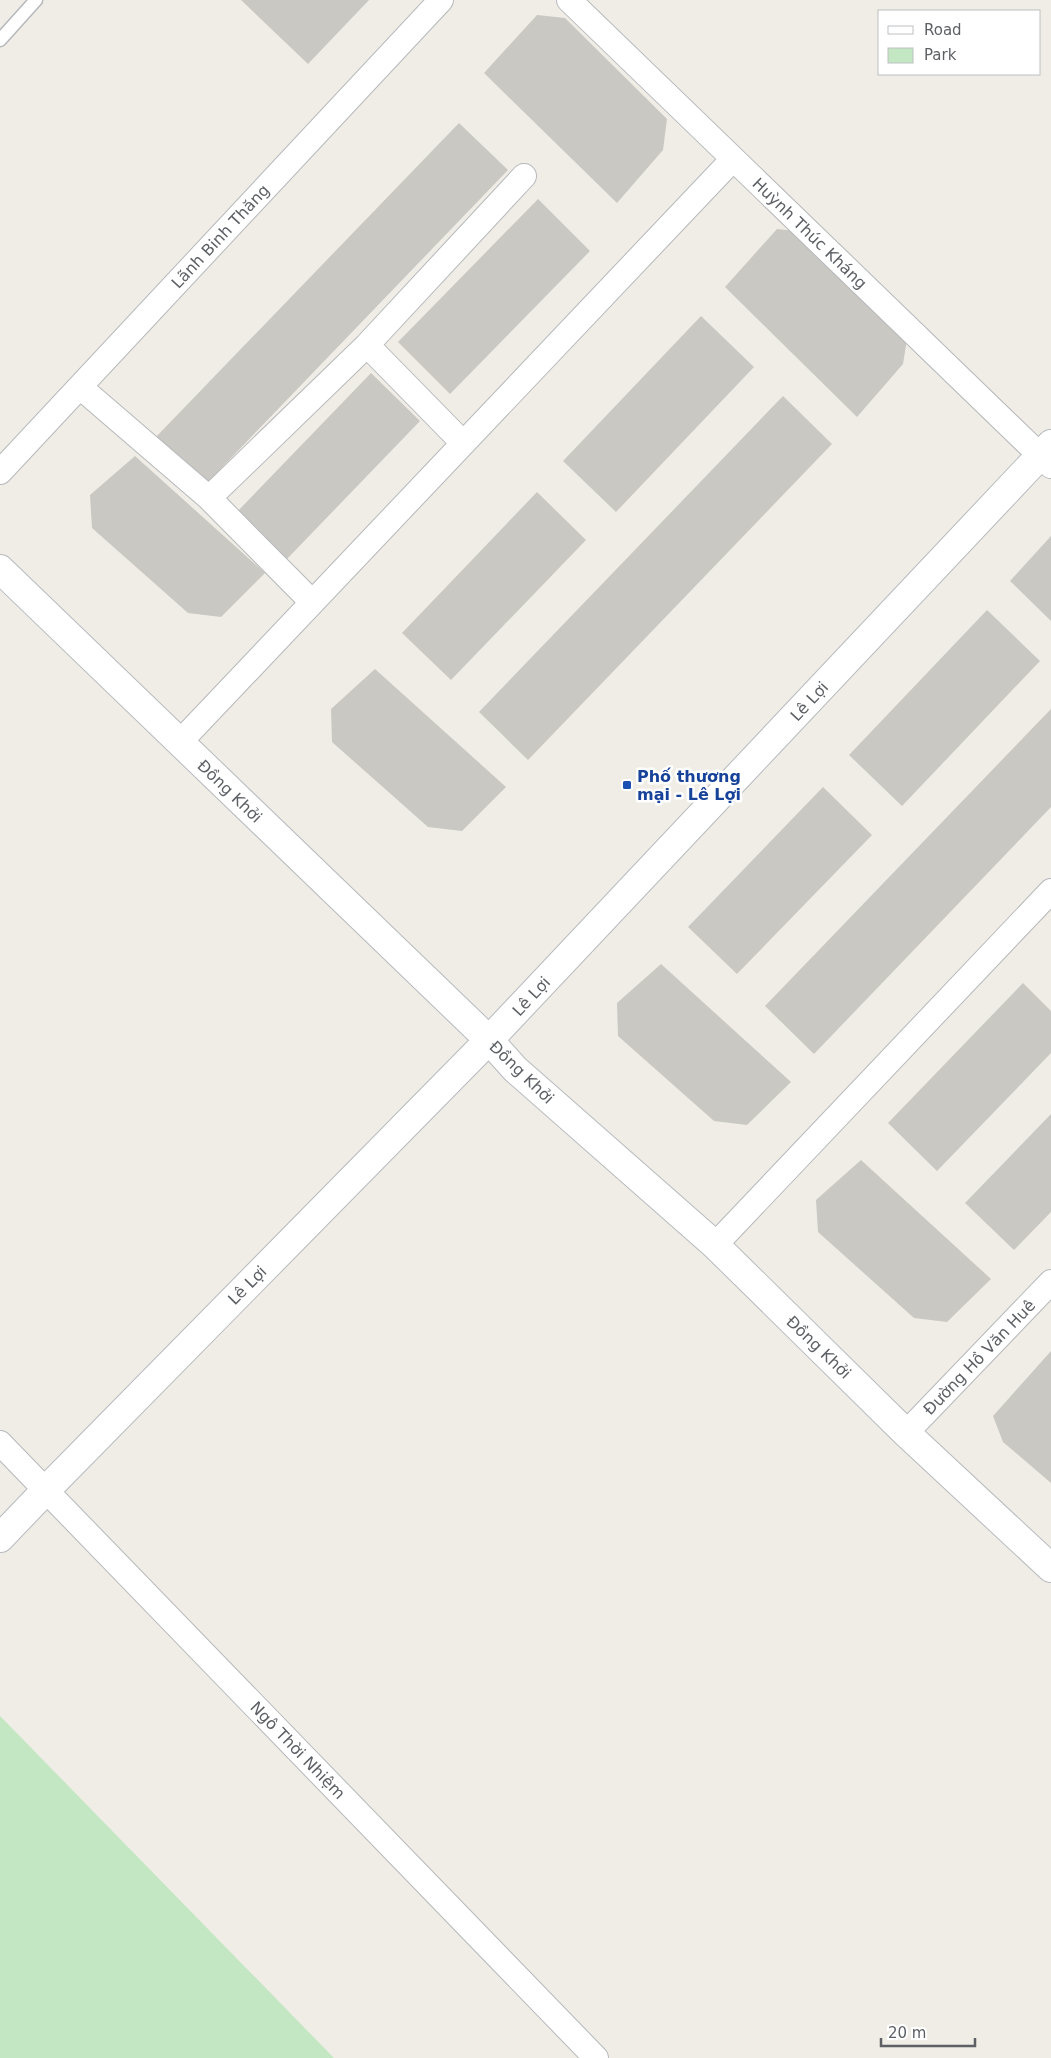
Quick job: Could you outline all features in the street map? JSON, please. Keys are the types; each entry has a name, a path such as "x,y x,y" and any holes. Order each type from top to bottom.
{"main road":[{"name":"Lê Lợi","path":"0,1538 489,1040 1047,455"},
{"name":"Đồng Khởi","path":"0,569 489,1040 515,1068 715,1246 906,1433 1051,1568"}],"street":[{"name":"Lãnh Binh Thăng","path":"0,472 441,0"},
{"name":"Huỳnh Thúc Kháng","path":"569,0 733,159 1047,455"},
{"path":"180,742 733,159"},
{"path":"209,498 367,345 524,176"},
{"path":"367,345 464,442"},
{"path":"80,386 209,498 312,602"},
{"path":"715,1246 1051,891"},
{"name":"Đường Hồ Văn Huê","path":"906,1433 1047,1293"},
{"name":"Ngô Thời Nhiệm","path":"0,1442 596,2058"}],"lane":[{"path":"0,40 36,0"}],"green space":[{"path":"0,1716 334,2058 0,2058"}],"building":[{"path":"241,0 369,0 308,64"},
{"path":"537,15 565,18 667,119 663,150 617,203 484,73"},
{"path":"459,123 508,170 204,486 155,438"},
{"path":"538,199 590,251 450,394 398,342"},
{"path":"777,229 805,232 908,333 903,364 857,417 725,287"},
{"path":"701,316 754,367 616,512 563,461"},
{"path":"371,373 420,421 285,561 236,513"},
{"path":"783,396 832,444 528,760 479,712"},
{"path":"135,456 265,573 221,617 188,613 92,528 90,495"},
{"path":"537,492 586,540 451,680 402,633"},
{"path":"1051,536 1051,621 1010,581"},
{"path":"987,610 1040,661 902,806 849,755"},
{"path":"375,669 506,787 462,831 428,827 332,742 331,709"},
{"path":"1051,709 1051,807 814,1054 765,1006"},
{"path":"823,787 872,835 737,974 688,927"},
{"path":"661,964 791,1082 747,1125 714,1121 618,1036 617,1003"},
{"path":"1023,983 1051,1011 1051,1053 937,1171 888,1123"},
{"path":"1051,1114 1051,1212 1014,1250 965,1203"},
{"path":"861,1160 991,1279 947,1322 914,1318 818,1232 816,1200"},
{"path":"1051,1351 1051,1483 1003,1442 993,1416"}],"place":[{"name":"Phố thương mại - Lê Lợi","path":"627,785"}]}
